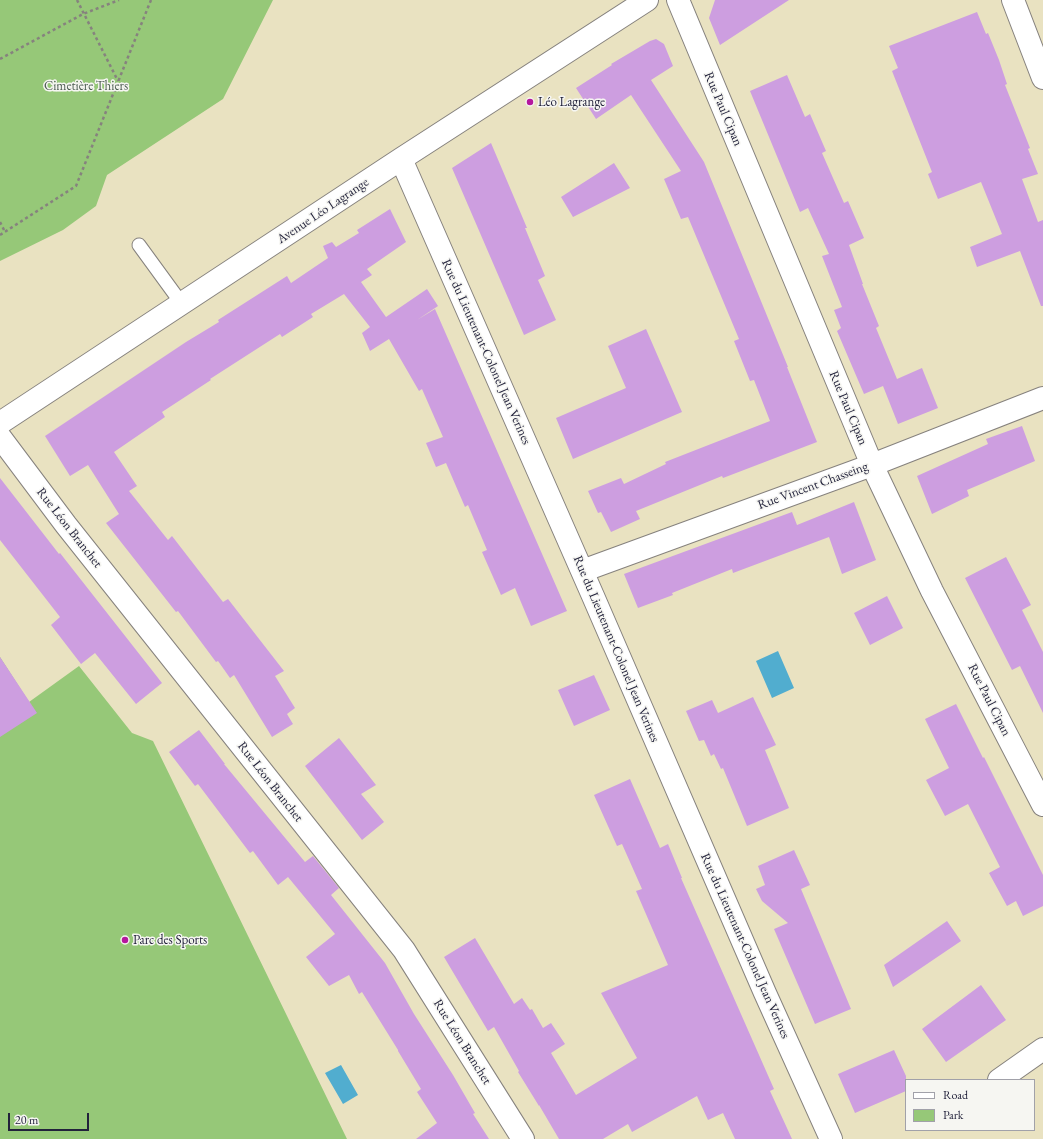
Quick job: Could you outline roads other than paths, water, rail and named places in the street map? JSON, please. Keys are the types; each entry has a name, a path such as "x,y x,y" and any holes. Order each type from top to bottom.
{"street":[{"name":"Avenue Léo Lagrange","path":"0,423 401,159 647,0"},
{"name":"Rue Paul Cipan","path":"678,0 872,465 932,591 1043,805"},
{"path":"1013,0 1043,78"},
{"name":"Rue du Lieutenant-Colonel Jean Verines","path":"401,159 765,993 831,1139"},
{"name":"Rue Vincent Chasseing","path":"582,571 872,465 1043,398"},
{"name":"Rue Léon Branchet","path":"0,437 66,525 404,950 522,1139"},
{"path":"1000,1079 1043,1048"}],"lane":[{"path":"139,245 182,304"}],"water":[{"path":"778,651 794,688 772,698 756,661"},
{"path":"341,1065 358,1095 343,1104 325,1073"}],"place":[{"name":"Léo Lagrange","path":"530,102"},
{"name":"Parc des Sports","path":"125,940"}],"park label":[{"name":"Cimetière Thiers","path":"86,86"}]}
